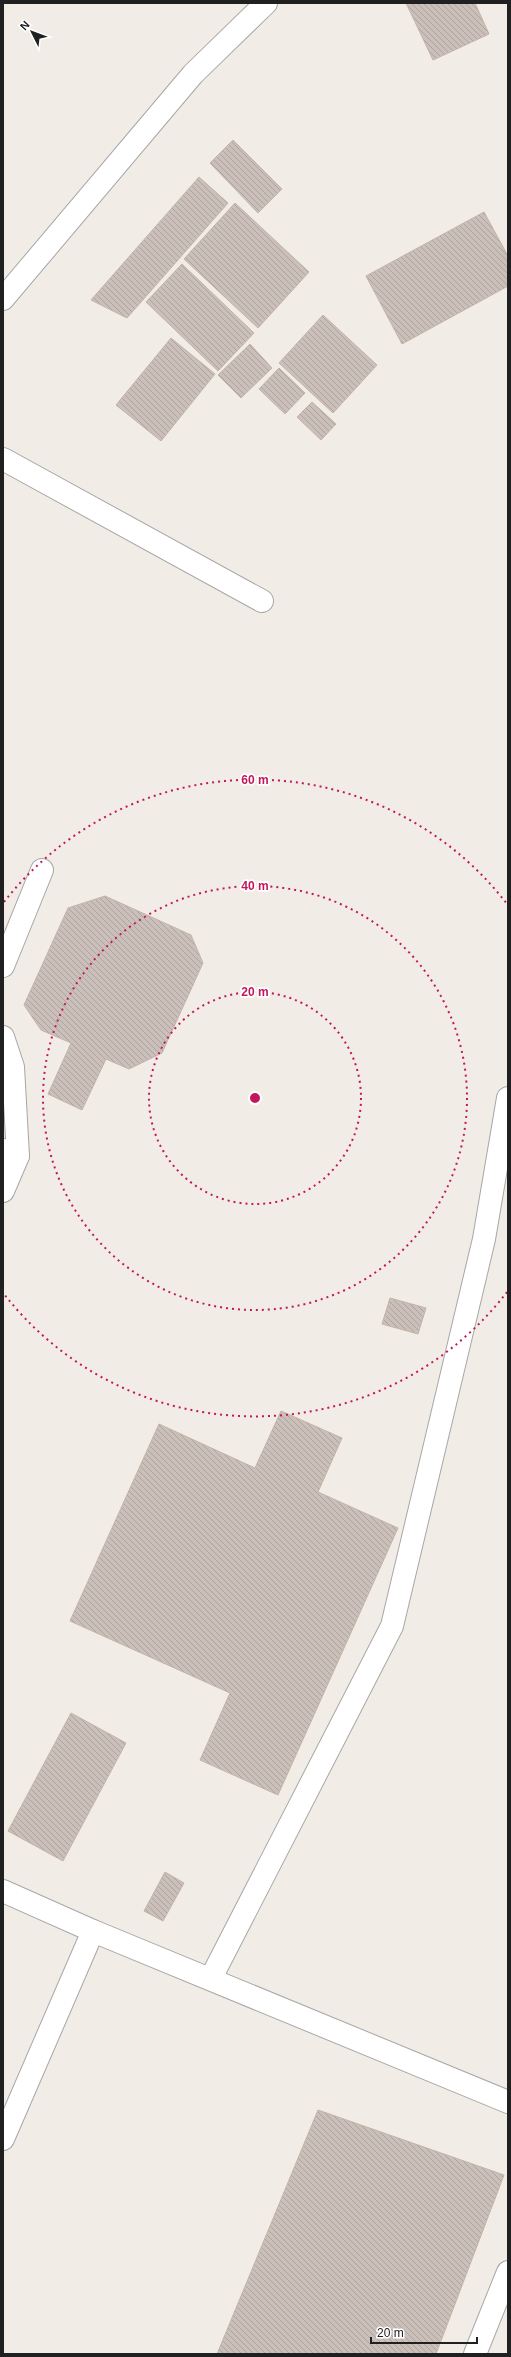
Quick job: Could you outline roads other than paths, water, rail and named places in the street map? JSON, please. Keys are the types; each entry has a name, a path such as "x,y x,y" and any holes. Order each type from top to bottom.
{"street":[{"path":"3,299 193,74 266,3"},
{"path":"3,459 262,601"},
{"path":"3,966 42,870"},
{"path":"3,1037 13,1067 11,1152 3,1191"},
{"path":"211,1978 392,1626 484,1239 508,1098"},
{"path":"3,1891 93,1932 211,1978 508,2102"},
{"path":"3,2139 93,1932"},
{"path":"475,2354 508,2272"}]}
